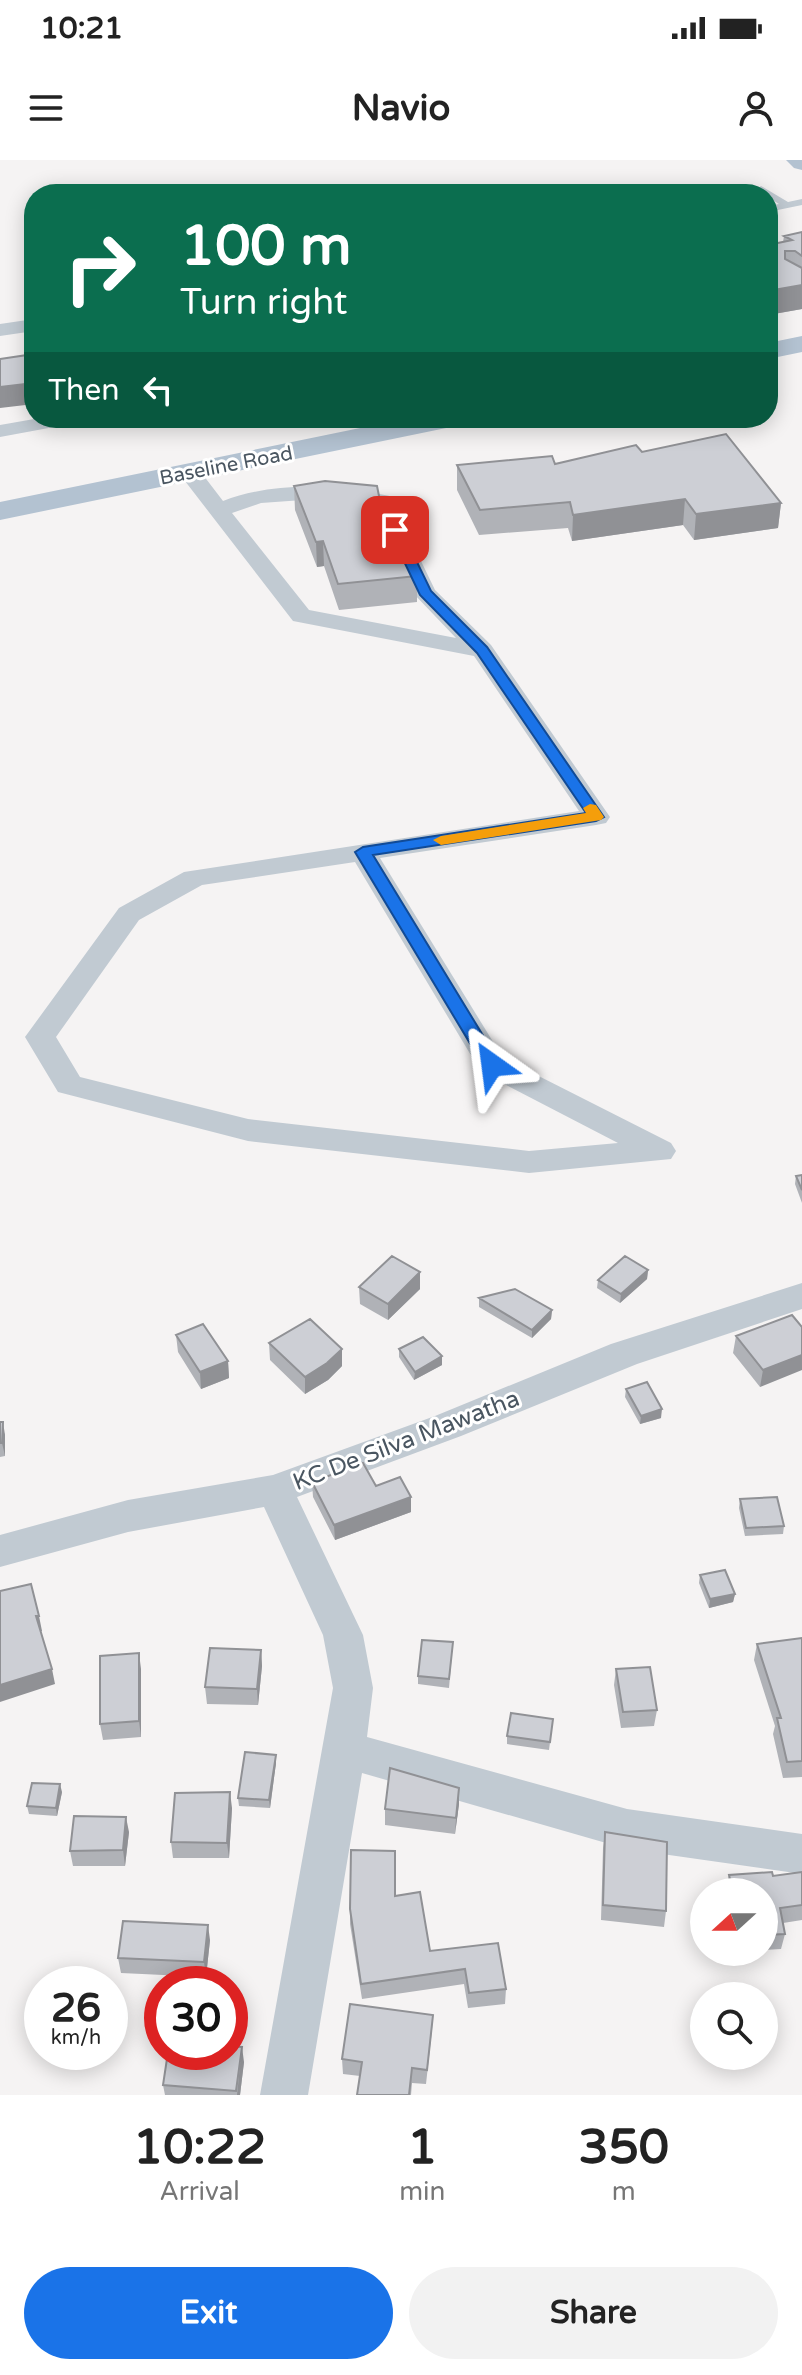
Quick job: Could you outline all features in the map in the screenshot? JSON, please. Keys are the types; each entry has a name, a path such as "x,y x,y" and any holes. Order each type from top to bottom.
{"main road":[{"path":"778,349 802,344"},
{"name":"Baseline Road","path":"0,511 402,428"}],"street":[{"path":"2,326 24,325"},
{"path":"0,431 24,427"},
{"path":"189,472 301,616 482,650"},
{"path":"219,510 244,498 283,492 390,503 395,530 425,593 482,650 596,817 363,852 194,878 129,914 40,1037 69,1085 248,1130 529,1162 660,1151 492,1065 363,852"},
{"name":"KC De Silva Mawatha","path":"0,1551 128,1516 275,1490 448,1426 624,1354 802,1296"},
{"path":"275,1490 343,1635 353,1688 284,2095"},
{"path":"345,1749 627,1829 802,1854"}],"lane":[{"path":"778,199 787,205"},
{"path":"778,207 802,202"}],"building":[{"path":"802,232 802,256 795,251 785,251 785,259 802,268 802,285 778,289 778,243 792,240 784,236"},
{"path":"24,355 24,384 0,387 0,359"},
{"path":"726,434 781,503 696,514 685,499 573,515 570,502 480,510 457,465 552,456 555,464 636,445 642,452"},
{"path":"325,481 377,486 381,506 410,569 417,576 338,584 323,541 316,542 294,486"},
{"path":"802,1175 802,1190 796,1176"},
{"path":"392,1256 420,1272 388,1304 359,1287"},
{"path":"625,1256 648,1270 621,1294 598,1280"},
{"path":"515,1289 552,1310 532,1330 479,1298"},
{"path":"792,1315 802,1327 802,1355 763,1370 736,1336"},
{"path":"310,1319 342,1349 305,1377 269,1343"},
{"path":"203,1324 228,1361 200,1372 176,1335"},
{"path":"423,1337 442,1356 415,1372 399,1349"},
{"path":"647,1382 662,1409 641,1416 626,1389"},
{"path":"0,1422 3,1422 2,1443 0,1443"},
{"path":"363,1463 376,1486 400,1477 411,1497 334,1525 312,1482"},
{"path":"777,1497 784,1526 746,1528 740,1499"},
{"path":"725,1570 735,1594 710,1599 700,1575"},
{"path":"31,1584 39,1616 36,1616 52,1669 0,1685 0,1591"},
{"path":"802,1638 802,1761 787,1762 777,1718 781,1718 757,1644"},
{"path":"422,1640 453,1642 449,1679 418,1676"},
{"path":"210,1648 261,1650 257,1689 205,1687"},
{"path":"139,1653 139,1721 100,1724 100,1656"},
{"path":"650,1667 657,1710 623,1712 616,1669"},
{"path":"511,1713 553,1719 550,1742 507,1736"},
{"path":"245,1752 276,1755 269,1800 238,1798"},
{"path":"390,1768 459,1788 456,1818 385,1809"},
{"path":"32,1783 60,1784 56,1808 27,1806"},
{"path":"230,1792 227,1843 171,1842 175,1793"},
{"path":"74,1816 126,1817 123,1850 70,1851"},
{"path":"605,1832 667,1842 666,1911 603,1905"},
{"path":"351,1850 395,1851 395,1896 420,1892 430,1951 498,1943 506,1989 469,1993 465,1969 361,1984 350,1909"},
{"path":"772,1872 773,1876 802,1872 802,1905 780,1908 785,1934 778,1934 778,1878 730,1878 729,1875"},
{"path":"123,1921 208,1925 204,1962 118,1958"},
{"path":"350,2004 433,2015 427,2070 412,2068 409,2095 357,2095 362,2062 342,2059"},
{"path":"165,2070 239,2070 236,2091 163,2085"}],"slow traffic":[{"path":"441,840 596,817 590,808"}],"route":[{"path":"395,530 425,593 482,650 596,817 363,852 492,1065"}]}
